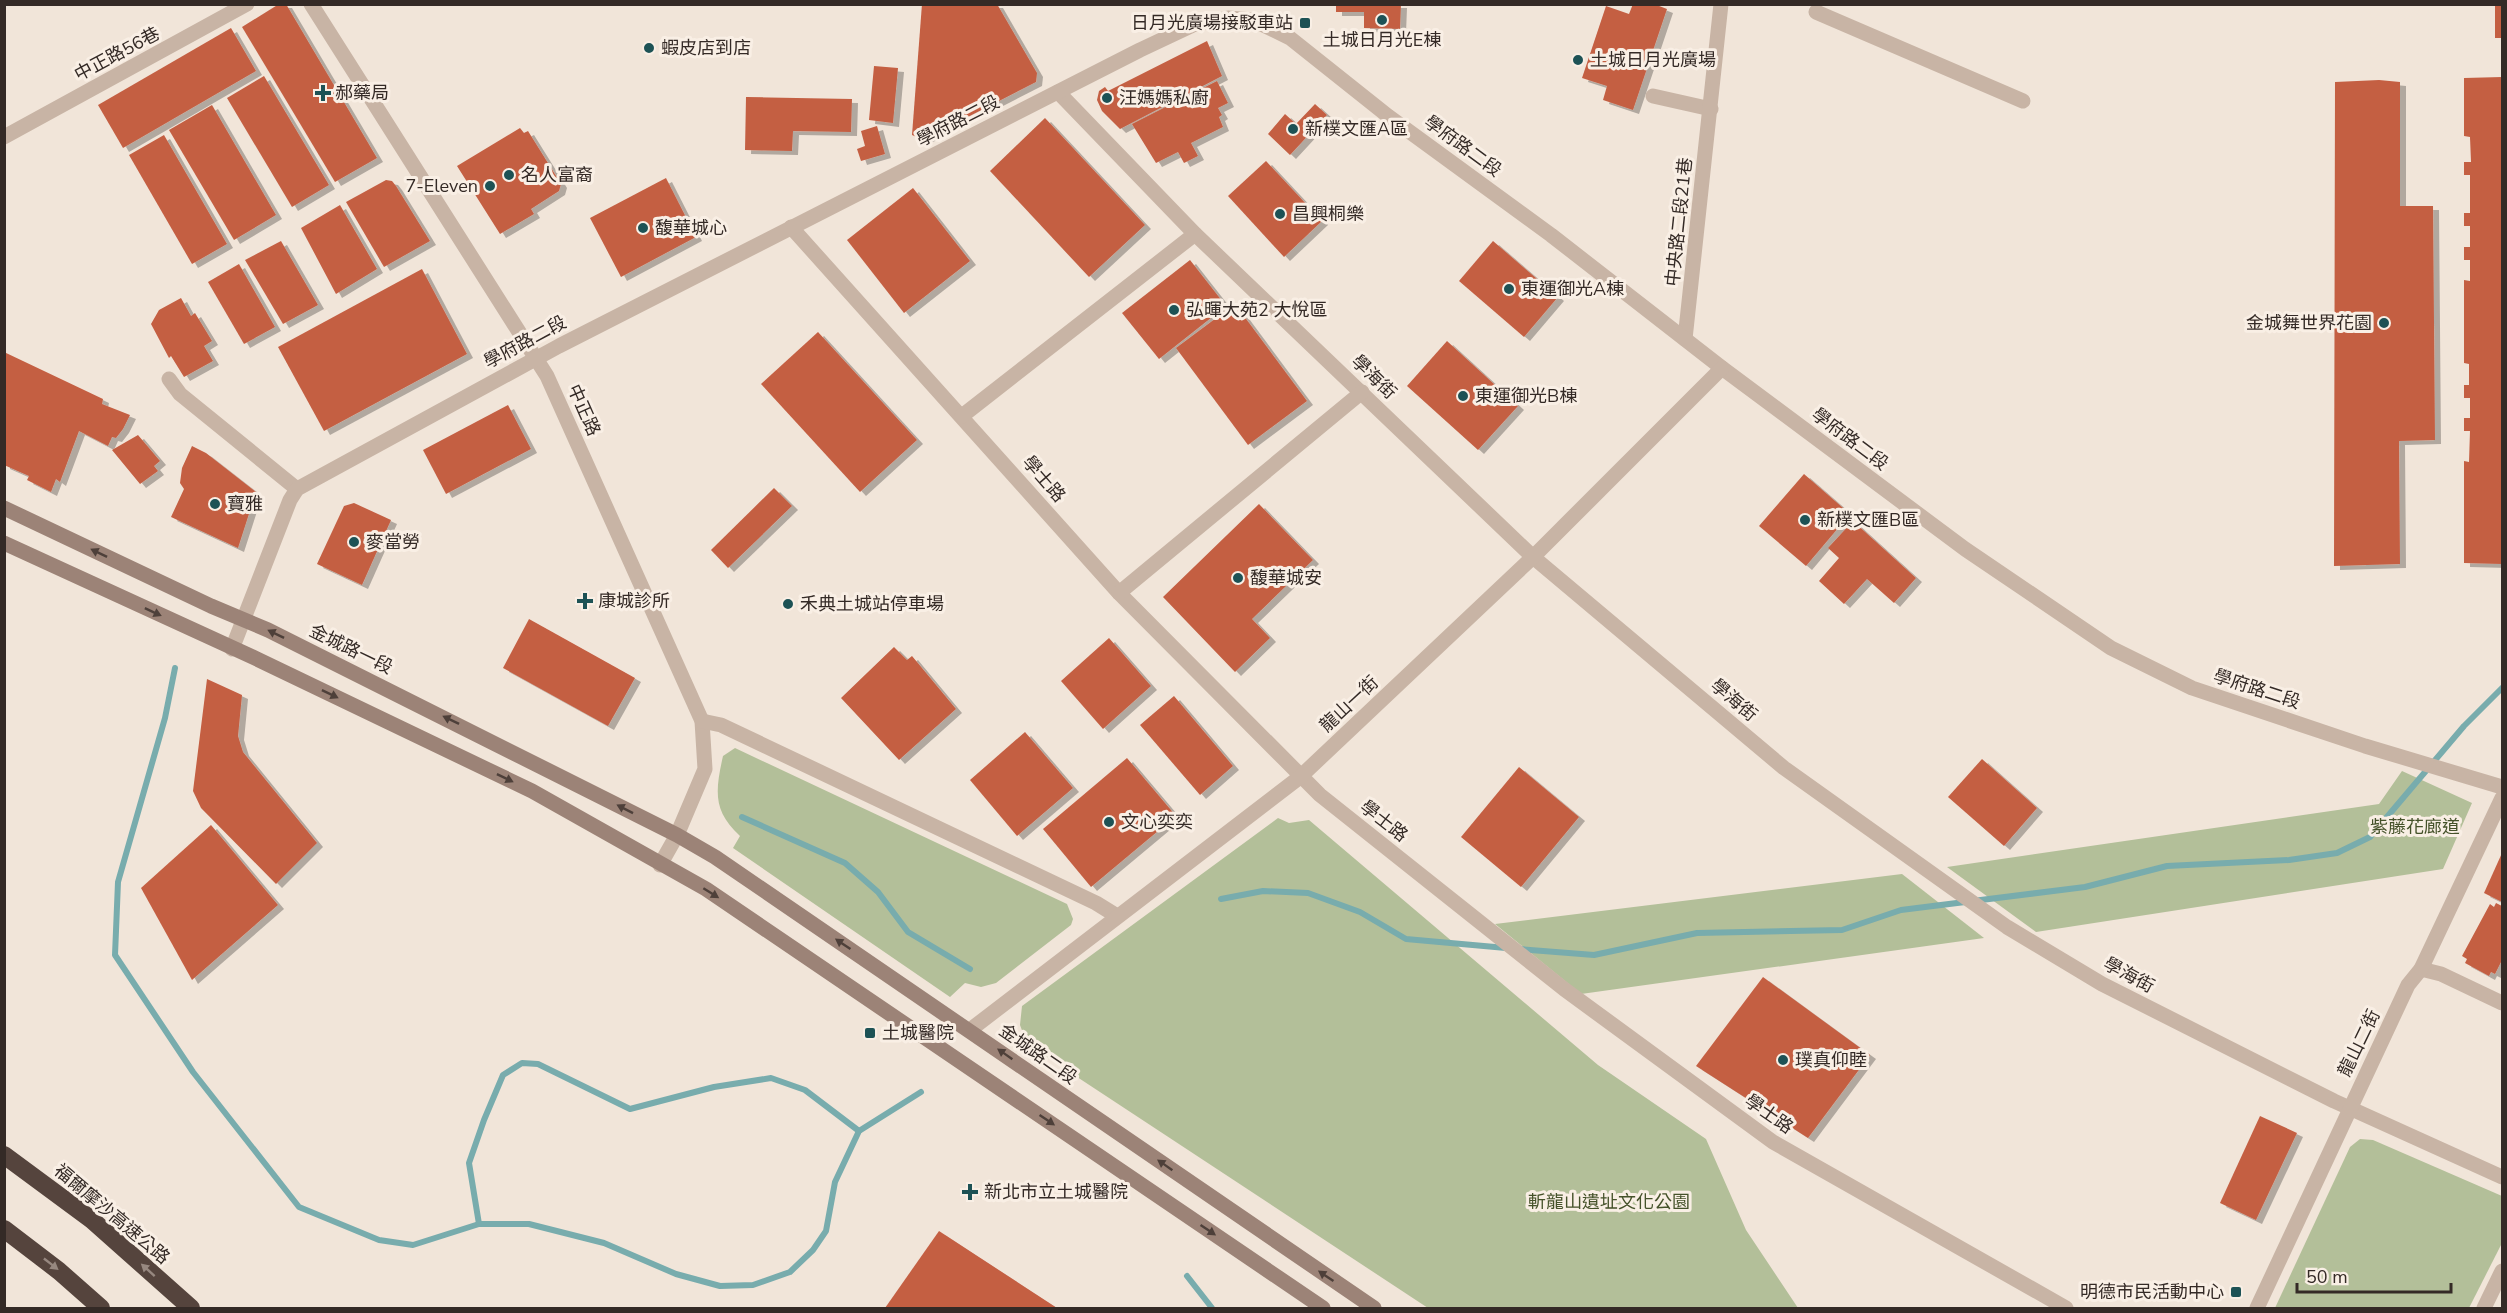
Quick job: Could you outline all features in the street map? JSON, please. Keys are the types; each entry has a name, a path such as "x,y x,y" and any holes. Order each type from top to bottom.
{"highway":[{"name":"福爾摩沙高速公路","path":"4,1155 92,1220 191,1308"},
{"path":"4,1229 59,1271 101,1308"}],"main road":[{"name":"金城路一段","path":"4,507 460,724 677,835"},
{"path":"4,543 532,791 706,889 1323,1308"},
{"name":"金城路二段","path":"677,835 715,857 970,1030 1374,1308"}],"street":[{"name":"中正路56巷","path":"4,137 247,4"},
{"name":"中正路","path":"311,4 547,376 702,721 705,769 677,835 660,865"},
{"name":"中央路二段21巷","path":"1685,339 1721,4"},
{"name":"學府路二段","path":"297,489 536,358 1193,25 1255,12 1388,116 1551,235 1722,368 1965,549 2111,648 2192,688 2374,749 2502,787"},
{"path":"1816,12 2024,101"},
{"name":"學海街","path":"1059,92 1195,234 1533,556 1784,768 2007,927 2102,984 2351,1109 2502,1177"},
{"path":"1653,96 1711,110"},
{"name":"學士路","path":"791,227 1119,593 1320,795 1564,989 1773,1142 2066,1308"},
{"path":"962,416 1195,234"},
{"name":"龍山一街","path":"970,1030 1300,777 1533,556 1722,368"},
{"path":"169,379 180,394 297,489 290,500 245,621 232,649"},
{"path":"1119,593 1362,393"},
{"path":"702,721 721,725 1118,916"},
{"name":"龍山二街","path":"2257,1308 2408,985 2421,969 2502,798"},
{"path":"2421,969 2441,974 2502,1003"},
{"path":"2484,1308 2502,1271"}],"green space":[{"path":"735,748 1067,904 1073,919 1071,925 996,983 981,987 965,983 950,997 733,848 740,836 731,827 721,809 718,800 718,780 723,756"},
{"name":"紫藤花廊道","path":"2402,771 2472,803 2443,869 2036,932 1947,867 2379,804"},
{"name":"斬龍山遺址文化公園","path":"1278,818 1289,823 1309,820 1598,1065 1706,1139 1746,1230 1798,1308 1428,1308 1027,1044 1020,1025 1022,1006"},
{"path":"1902,874 1984,938 1581,994 1495,924"},
{"path":"2360,1139 2373,1140 2502,1196 2502,1243 2469,1308 2275,1308 2350,1147"}],"building":[{"path":"279,4 286,4 377,158 335,182 242,27"},
{"path":"922,4 997,4 1037,73 1036,82 927,138 912,135"},
{"name":"土城日月光E棟","path":"1336,4 1401,4 1400,29 1364,28 1364,12 1336,12"},
{"path":"1633,4 1654,4 1667,9 1633,110 1603,100 1607,86 1582,78 1606,6 1629,14"},
{"path":"2495,4 2502,4 2502,38 2495,38"},
{"path":"231,28 256,71 123,148 98,105"},
{"path":"1207,41 1222,76 1120,129 1102,111 1097,100 1099,91 1105,87 1108,91"},
{"path":"874,66 898,68 893,123 869,120"},
{"path":"264,76 329,185 292,207 227,98"},
{"path":"2502,77 2502,564 2464,563 2464,461 2469,462 2470,431 2464,431 2464,418 2470,418 2470,398 2464,398 2464,385 2469,385 2469,364 2464,363 2464,280 2470,281 2470,260 2464,260 2464,247 2470,247 2470,226 2464,226 2464,213 2470,213 2470,175 2464,175 2464,162 2471,162 2470,137 2464,136 2464,78"},
{"name":"金城舞世界花園","path":"2379,80 2400,82 2400,206 2433,206 2435,440 2399,441 2400,564 2334,566 2335,82"},
{"path":"1217,81 1228,103 1218,108 1222,115 1219,117 1223,127 1191,143 1198,156 1184,163 1178,152 1156,163 1132,124"},
{"path":"746,97 852,99 851,132 793,131 792,151 745,150"},
{"name":"新樸文匯A區","path":"1315,104 1327,115 1290,155 1268,134 1285,114 1296,124"},
{"path":"212,105 276,215 234,240 169,130"},
{"path":"1045,118 1145,225 1089,277 990,171"},
{"path":"877,126 885,154 861,161 857,149 865,146 861,131"},
{"name":"名人富裔","path":"520,128 524,133 528,131 561,184 559,191 531,209 534,214 500,234 457,166"},
{"path":"164,135 227,244 192,264 129,155"},
{"name":"昌興桐樂","path":"1266,161 1322,221 1284,257 1228,196"},
{"name":"馥華城心","path":"666,178 696,237 621,277 590,218"},
{"path":"386,180 392,181 396,186 430,241 384,267 346,202"},
{"path":"913,188 970,261 904,313 847,240"},
{"path":"340,205 377,269 336,294 301,228"},
{"path":"281,241 318,305 283,324 245,260"},
{"name":"東運御光A棟","path":"1493,241 1558,297 1524,337 1459,281"},
{"name":"弘暉大苑2 大悅區","path":"1190,260 1226,306 1159,359 1122,313"},
{"path":"239,264 275,327 244,344 208,282"},
{"path":"422,269 467,354 324,431 278,347"},
{"path":"181,298 191,316 195,313 212,341 204,346 213,361 184,377 171,356 169,358 151,324 159,310"},
{"path":"1235,304 1307,401 1248,445 1176,348"},
{"path":"818,332 917,440 860,492 761,384"},
{"name":"東運御光B棟","path":"1447,341 1518,406 1478,450 1407,386"},
{"path":"4,352 103,399 102,404 130,415 123,429 116,438 112,437 108,446 79,431 60,482 56,479 51,492 27,480 29,476 4,465"},
{"path":"508,405 531,449 446,494 423,450"},
{"path":"138,435 160,461 154,466 158,471 140,484 112,450"},
{"name":"寶雅","path":"192,446 206,453 256,492 238,548 171,517 184,489 180,483 182,468"},
{"name":"新樸文匯B區","path":"1804,474 1850,514 1806,566 1759,526"},
{"path":"774,488 792,506 728,568 711,550"},
{"name":"麥當勞","path":"354,503 391,520 362,585 317,564 344,506"},
{"name":"馥華城安","path":"1259,504 1313,560 1252,619 1270,638 1235,672 1163,597"},
{"path":"1853,521 1916,578 1894,603 1867,579 1844,604 1819,581 1839,558 1828,548"},
{"path":"529,619 635,678 608,726 503,668"},
{"path":"1109,638 1151,686 1103,729 1061,681"},
{"path":"894,647 907,660 912,656 956,709 899,760 841,698"},
{"path":"207,679 242,695 238,736 243,752 317,843 276,884 201,808 193,791"},
{"path":"1174,696 1233,766 1200,795 1140,725"},
{"path":"1025,732 1073,788 1017,836 970,780"},
{"name":"文心奕奕","path":"1127,758 1176,816 1091,887 1043,829"},
{"path":"1982,759 2037,808 2004,846 1948,797"},
{"path":"1519,767 1579,817 1521,887 1461,837"},
{"path":"211,825 278,905 192,980 141,888"},
{"path":"2502,853 2502,902 2484,893"},
{"path":"2496,903 2502,906 2502,960 2495,974 2491,972 2489,976 2465,963 2467,959 2462,956 2490,904 2494,907"},
{"name":"璞真仰睦","path":"1763,977 1870,1055 1808,1138 1696,1066"},
{"path":"2260,1116 2297,1133 2256,1220 2220,1203"},
{"name":"新北市立土城醫院","path":"939,1231 1057,1308 885,1308"}],"waterway":[{"path":"175,668 165,718 118,882 115,955 193,1072 299,1207 379,1240 413,1245 479,1224 529,1224 604,1243 676,1274 720,1286 753,1285 790,1272 813,1250 826,1231 835,1182 859,1131 921,1092"},
{"path":"1519,949 1594,955 1697,933 1842,930 1901,910 2085,887 2167,866 2289,860 2337,853 2370,837 2464,726 2502,688"},
{"path":"742,817 845,863 878,892 908,932 970,969"},
{"path":"1221,899 1263,891 1308,893 1360,912 1406,939 1506,948"},
{"path":"479,1224 469,1163 503,1075 522,1063 538,1064 630,1109 714,1087 771,1078 805,1090 859,1131"},
{"path":"1187,1276 1212,1308"}],"place":[{"name":"土城日月光E棟","path":"1382,20"},
{"name":"日月光廣場接駁車站","path":"1305,23"},
{"name":"蝦皮店到店","path":"649,48"},
{"name":"土城日月光廣場","path":"1578,60"},
{"name":"郝藥局","path":"323,93"},
{"name":"汪媽媽私廚","path":"1107,98"},
{"name":"新樸文匯A區","path":"1293,129"},
{"name":"名人富裔","path":"509,175"},
{"name":"7-Eleven","path":"490,186"},
{"name":"昌興桐樂","path":"1280,214"},
{"name":"馥華城心","path":"643,228"},
{"name":"東運御光A棟","path":"1509,289"},
{"name":"弘暉大苑2 大悅區","path":"1174,310"},
{"name":"金城舞世界花園","path":"2384,323"},
{"name":"東運御光B棟","path":"1463,396"},
{"name":"寶雅","path":"215,504"},
{"name":"新樸文匯B區","path":"1805,520"},
{"name":"麥當勞","path":"354,542"},
{"name":"馥華城安","path":"1238,578"},
{"name":"康城診所","path":"585,601"},
{"name":"禾典土城站停車場","path":"788,604"},
{"name":"文心奕奕","path":"1109,822"},
{"name":"土城醫院","path":"870,1033"},
{"name":"璞真仰睦","path":"1783,1060"},
{"name":"新北市立土城醫院","path":"970,1192"},
{"name":"明德市民活動中心","path":"2236,1292"}]}
